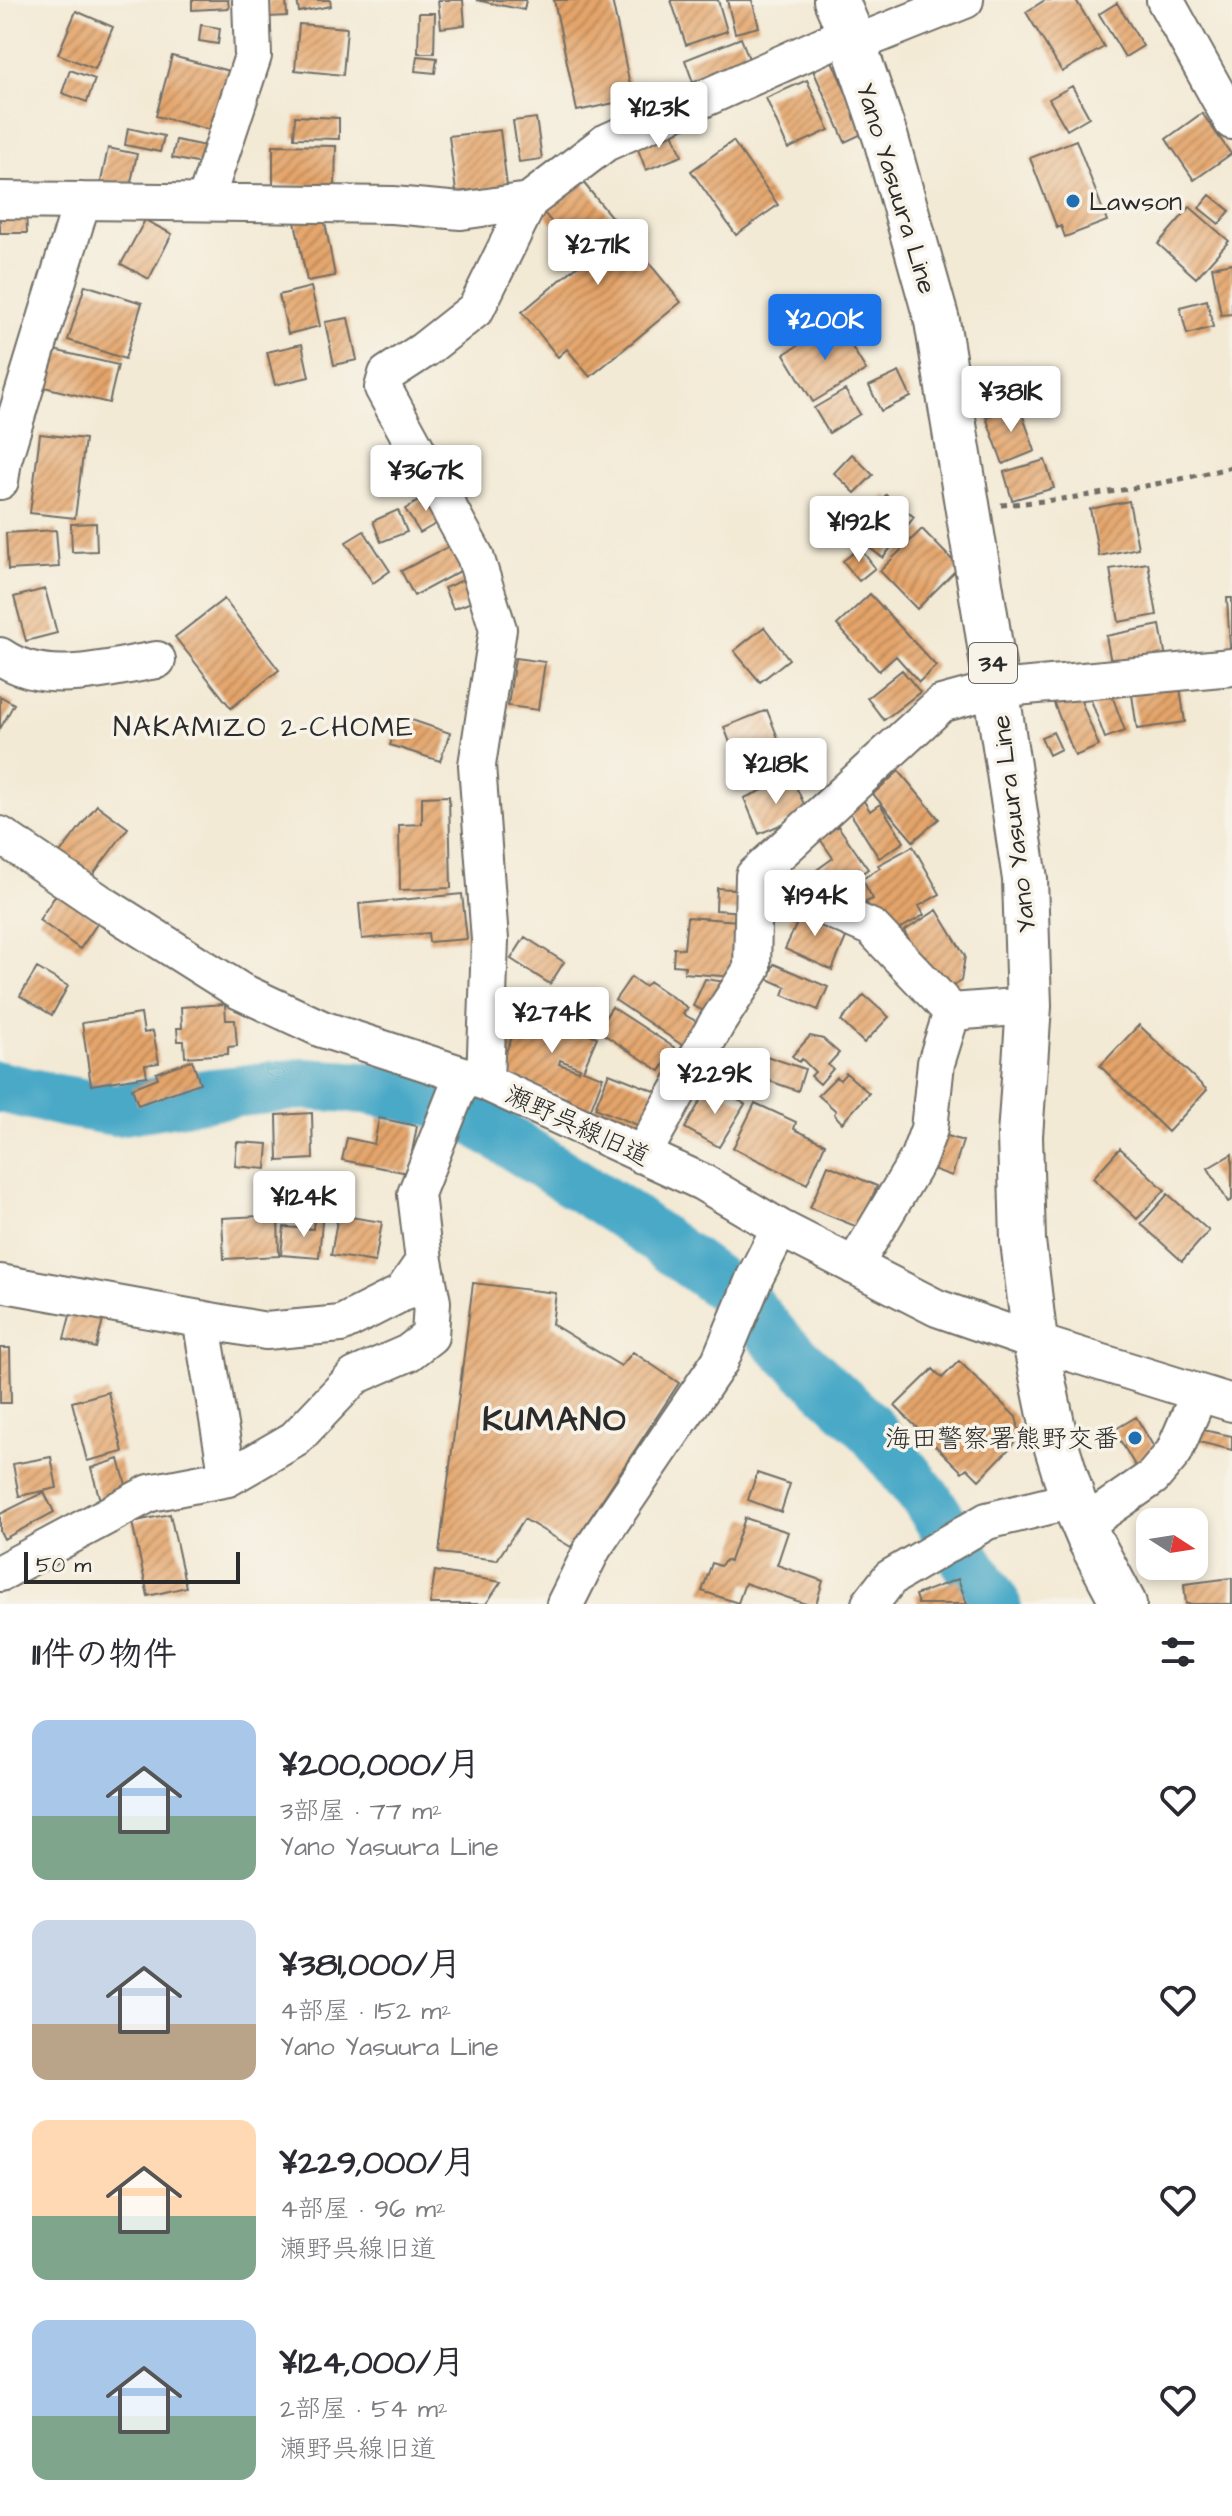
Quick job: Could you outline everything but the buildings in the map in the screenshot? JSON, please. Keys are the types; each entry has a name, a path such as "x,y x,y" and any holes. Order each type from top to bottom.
{"main road":[{"name":"Yano Yasuura Line","path":"846,26 886,139 937,321 1025,879 1029,1006 1021,1151 1023,1241 1035,1342 1057,1448 1079,1512 1124,1604"}],"street":[{"path":"205,202 253,56 251,0"},
{"path":"0,1573 150,1493 228,1478 295,1439 355,1376 408,1353 430,1336 432,1302 416,1194 462,1092 490,940 477,765 498,629 475,556 383,388 387,374 424,350 476,309 529,201 605,143 846,26 965,0"},
{"path":"1165,0 1232,121"},
{"path":"0,200 393,205 461,211 529,201"},
{"path":"0,481 3,460 82,201"},
{"path":"0,656 14,666 57,675 157,660"},
{"path":"642,1155 717,1023 752,969 754,876 941,704 996,689 1232,667"},
{"name":"瀬野呉線旧道","path":"0,835 240,991 322,1029 462,1092 642,1155 702,1182 780,1228 937,1308 1215,1398"},
{"path":"754,876 872,928 952,1012"},
{"path":"952,1012 1029,1006"},
{"path":"854,1266 918,1159 929,1129 936,1063 952,1012"},
{"path":"565,1604 593,1548 720,1361 755,1277 780,1228"},
{"path":"0,1283 266,1331 341,1324 402,1293 424,1261"},
{"path":"201,1319 228,1478"},
{"path":"870,1604 890,1578 987,1521 1079,1512 1153,1477 1215,1398"}],"path":[{"path":"968,507 1059,501 1172,482 1232,467"}],"waterway":[{"path":"0,1087 116,1110 213,1094 304,1084 364,1088 434,1101 473,1119 625,1215 745,1302 778,1342 868,1426 928,1501 995,1604"}],"place":[{"name":"Lawson","path":"1073,201"},
{"name":"海田警察署熊野交番","path":"1135,1438"}],"district":[{"name":"NAKAMIZO 2-CHOME","path":"264,726"},
{"name":"KUMANO","path":"555,1418"}]}
